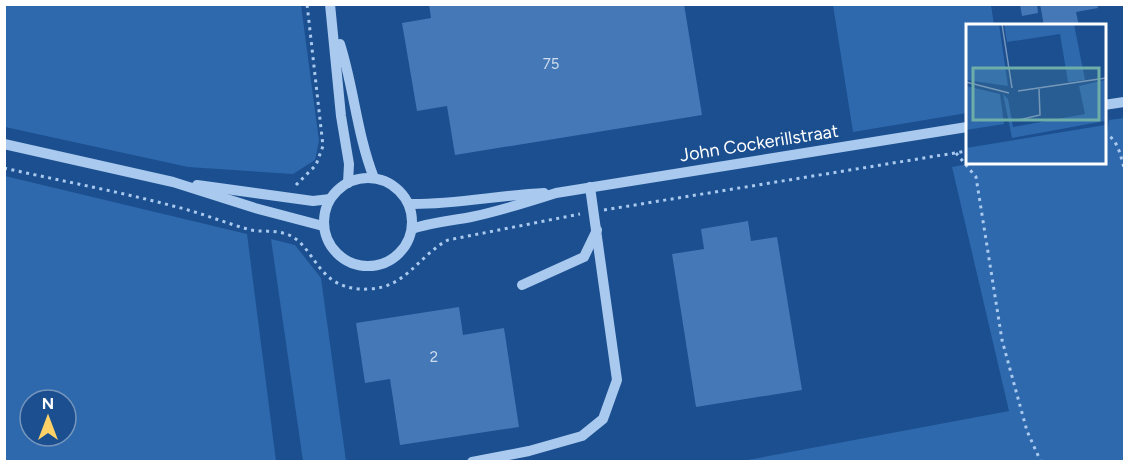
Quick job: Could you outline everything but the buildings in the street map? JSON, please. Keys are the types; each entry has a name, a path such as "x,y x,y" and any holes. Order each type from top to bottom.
{"street":[{"path":"330,4 348,183"},
{"path":"334,27 351,78 366,159 374,178"},
{"path":"1105,105 1125,102"},
{"name":"John Cockerillstraat","path":"409,204 556,193 966,127"},
{"path":"4,144 173,182 323,226"},
{"path":"374,178 394,187 409,204 412,229 408,243 399,254 387,263 366,267 346,261 334,252 323,226 330,199 348,183 374,178"},
{"path":"173,182 314,201 330,199"},
{"path":"472,462 529,451 582,435 603,419 616,380 590,187"},
{"name":"John Cockerillstraat","path":"412,229 432,222 470,217 556,193"},
{"path":"522,285 584,257 597,230"}],"path":[{"path":"292,198 297,181 316,165 323,146 307,4"},
{"path":"1105,134 1117,144 1125,168"},
{"path":"956,153 976,177 1002,340 1027,431 1041,462"},
{"path":"284,233 288,216"}],"shaded area":[{"path":"5,4 301,5 319,141 315,160 293,174 188,167 5,127"},
{"path":"833,5 991,5 994,24 966,24 966,113 853,132"},
{"path":"1124,118 1124,461 742,461 1009,411 952,167 968,164 1105,164 1105,138 1109,120"},
{"path":"5,176 247,234 276,461 5,461"},
{"path":"271,239 295,245 321,278 346,461 303,461"}]}
